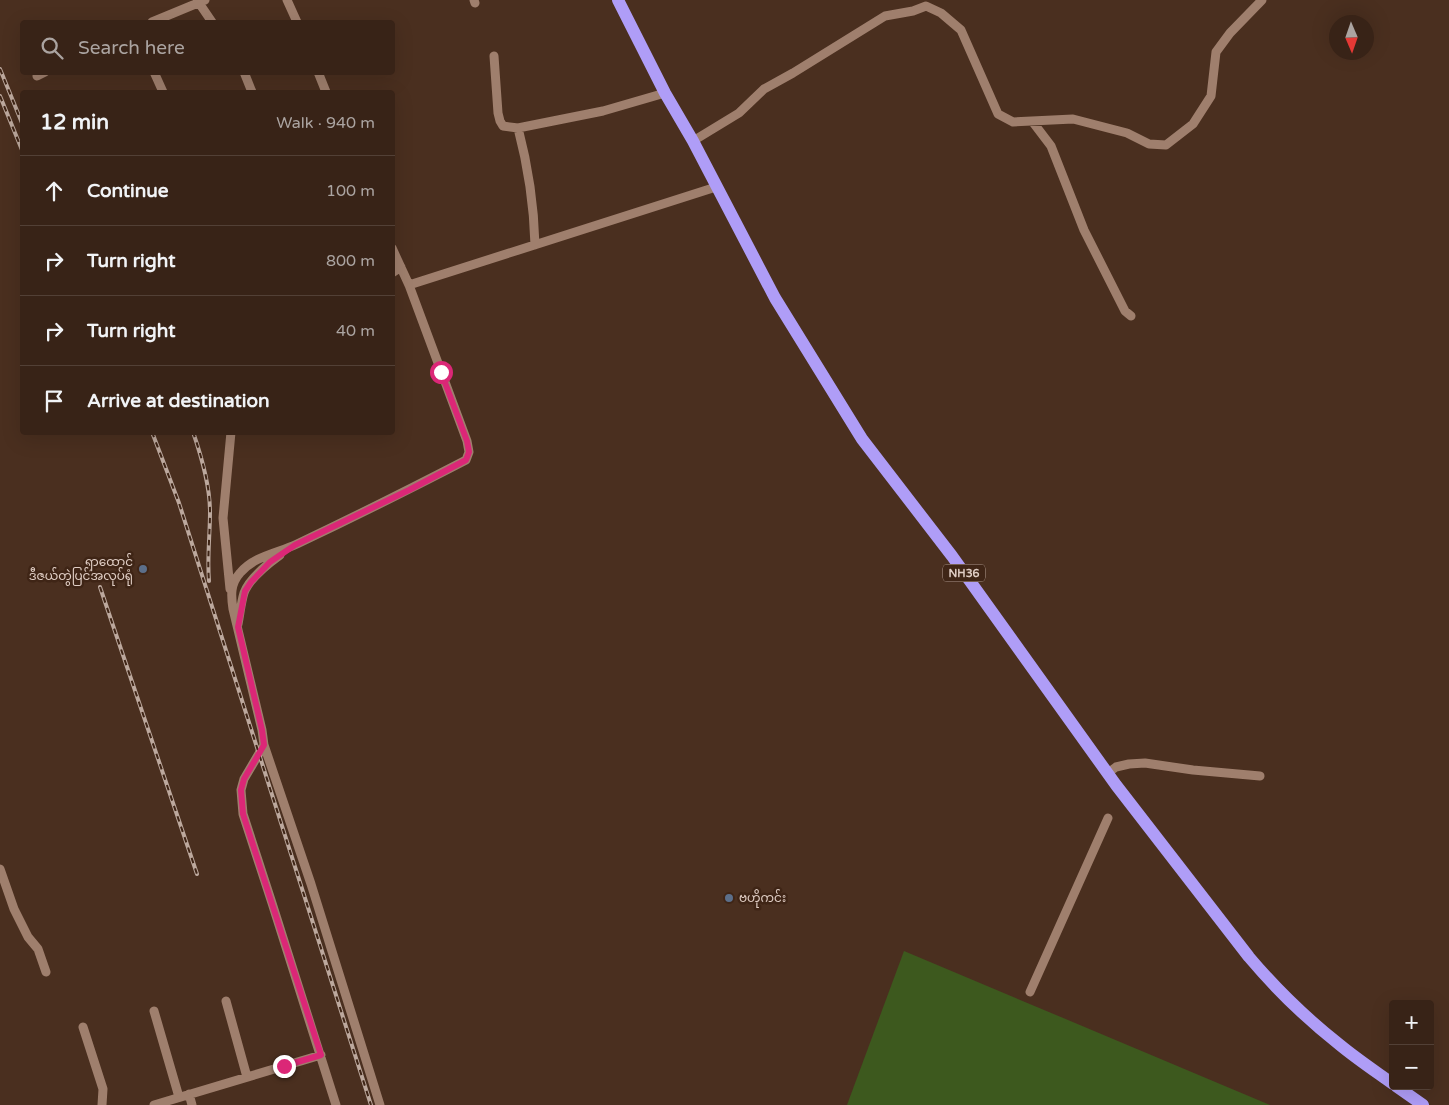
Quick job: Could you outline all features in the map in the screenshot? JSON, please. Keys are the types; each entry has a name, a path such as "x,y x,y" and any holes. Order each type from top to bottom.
{"highway":[{"name":"NH36","path":"618,0 665,93 693,141 775,298 862,439 952,556 1108,773 1248,957 1340,1046 1389,1081"},
{"path":"1401,1090 1422,1105"}],"street":[{"path":"287,0 295,20"},
{"path":"693,141 740,113 764,89 885,16 913,11 926,6 941,13 961,30 998,114 1013,122 1073,119 1127,133 1149,144 1166,145 1193,124 1211,96 1216,52 1230,33 1262,0"},
{"path":"157,20 200,1 211,20"},
{"path":"494,56 500,121 504,126 518,128 602,111 665,93"},
{"path":"155,75 162,90"},
{"path":"245,75 251,90"},
{"path":"319,75 325,90"},
{"path":"1032,121 1051,146 1084,230 1124,311 1131,316"},
{"path":"518,128 525,154 535,220 535,245"},
{"path":"409,286 716,187"},
{"path":"230,593 233,583 239,574 255,561 295,545 466,460 469,452 467,441 409,286 395,254"},
{"path":"395,272 401,267"},
{"path":"231,435 224,518 232,609 238,627 264,745 311,884 380,1105"},
{"path":"238,627 245,591 255,577 270,562 295,545"},
{"path":"264,745 244,779 241,790 243,814 336,1105"},
{"path":"1108,773 1116,767 1144,762 1193,770 1260,776"},
{"path":"1030,992 1108,818"},
{"path":"0,869 14,909 28,937 38,949 46,972"},
{"path":"226,1000 247,1077"},
{"path":"154,1011 179,1097"},
{"path":"83,1026 103,1089 102,1105"},
{"path":"154,1105 321,1055"},
{"path":"189,1094 192,1105"}],"green space":[{"path":"904,951 1270,1105 847,1105"}],"railway":[{"path":"0,69 20,118"},
{"path":"0,96 20,145"},
{"path":"153,435 179,503 371,1105"},
{"path":"194,435 209,492 209,581"},
{"path":"100,587 197,874"}],"place":[{"name":"ရွာထောင် ဒီဇယ်တွဲပြင်အလုပ်ရုံ","path":"143,569"},
{"name":"ဗဟိုကင်း","path":"729,898"}],"route":[{"path":"284,1066 321,1055 243,814 241,790 244,779 264,745 238,627 245,591 270,562 295,545 466,460 469,452 467,441 441,372"}]}
